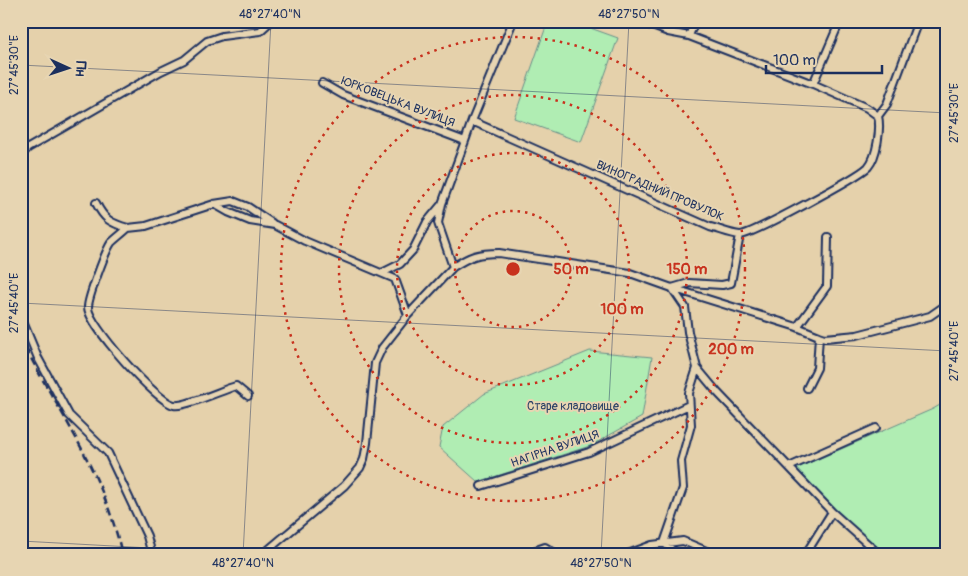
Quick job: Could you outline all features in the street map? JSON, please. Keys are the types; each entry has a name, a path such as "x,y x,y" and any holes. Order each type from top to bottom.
{"street":[{"path":"21,155 28,148 113,98 184,60 207,41 222,36 260,31 271,21"},
{"name":"ЮРКОВЕЦЬКА ВУЛИЦЯ","path":"453,267 438,223 442,204 472,122 514,21"},
{"path":"689,36 695,21"},
{"path":"814,84 840,21"},
{"path":"878,116 887,104 918,21"},
{"path":"641,22 668,32 689,36 814,84 866,108 878,116 880,124 876,148 868,166 833,188 773,221 740,235 732,284 689,283 672,288"},
{"name":"ЮРКОВЕЦЬКА ВУЛИЦЯ","path":"322,83 343,95 466,141"},
{"name":"ВИНОГРАДНИЙ ПРОВУЛОК","path":"472,122 710,227 740,235"},
{"path":"96,203 103,216 114,224 128,228 146,226 214,204 233,201 248,207 275,225 305,241 394,279 408,315"},
{"path":"214,204 228,212 250,220 275,225"},
{"name":"ЮРКОВЕЦЬКА ВУЛИЦЯ","path":"382,273 400,264 414,250 427,222 442,204"},
{"path":"128,228 110,244 90,292 88,309 94,323 135,373 153,392 167,402 174,405 184,404 236,386 248,396"},
{"path":"797,327 827,286 828,236"},
{"path":"262,555 344,486 360,468 366,451 375,363 382,348 408,315 453,267 469,257 483,253 499,253 630,273 826,338 858,335 930,316 943,307 947,301"},
{"path":"672,288 686,307 688,332 697,368 717,392 832,512 880,555"},
{"path":"21,317 38,358 69,416 108,453 147,536 152,555"},
{"path":"807,388 816,368 819,336"},
{"path":"664,543 682,488 681,461 691,425 689,393 697,368"},
{"name":"НАГІРНА ВУЛИЦЯ","path":"481,486 589,452 689,405"},
{"path":"789,467 876,428"},
{"path":"804,555 832,512"},
{"path":"625,555 652,545 684,541 716,555"},
{"path":"664,543 678,555"},
{"path":"522,555 545,547 558,555"}],"green space":[{"path":"548,21 571,21 618,38 581,142 514,118"},
{"name":"Старе кладовище","path":"590,351 652,357 642,417 590,446 478,482 439,447 443,427 484,394"},
{"path":"947,401 947,549 942,555 887,555 838,514 795,469 933,409"}],"railway":[{"path":"21,337 97,480 109,509 122,555"}]}
